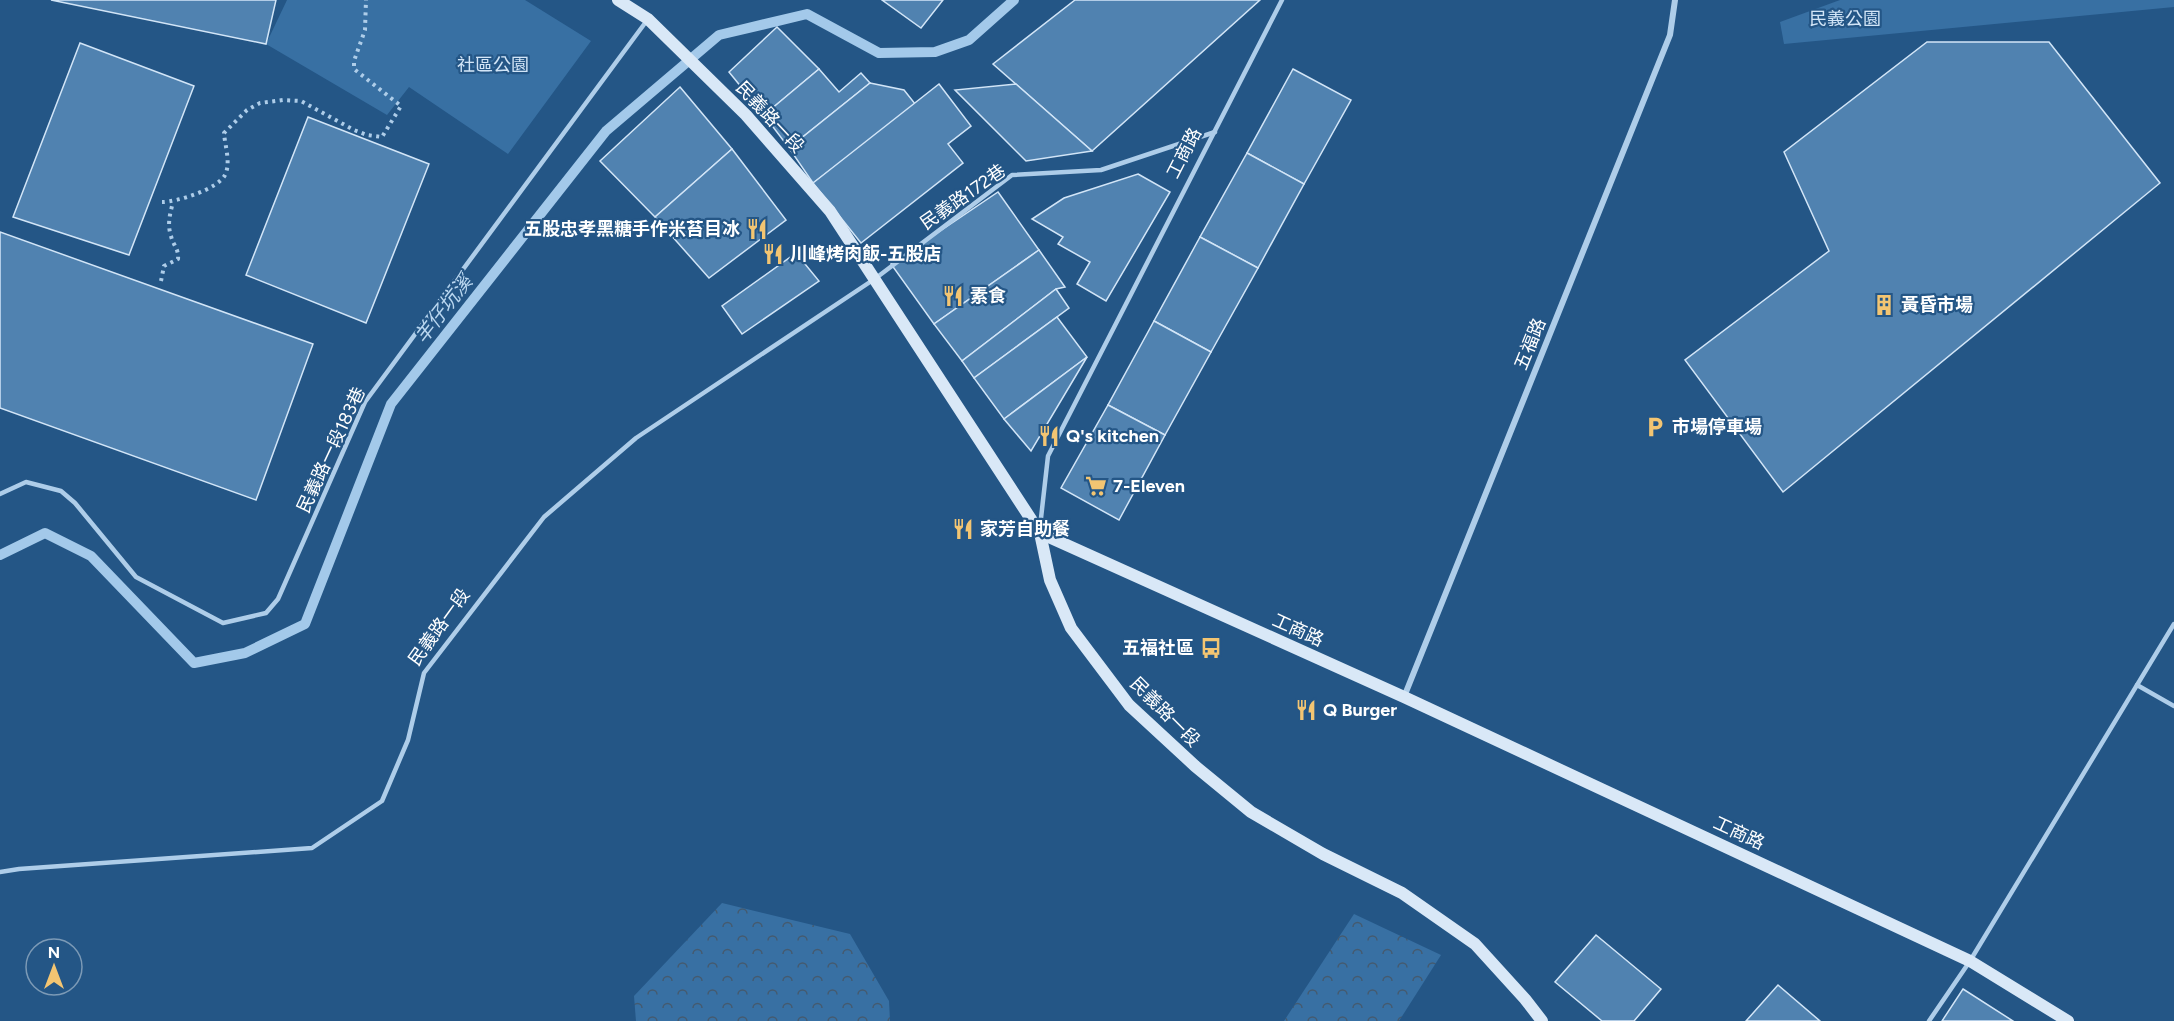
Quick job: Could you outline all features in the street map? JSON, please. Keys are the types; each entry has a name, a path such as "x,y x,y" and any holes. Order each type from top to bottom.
{"main road":[{"name":"民義路一段","path":"618,0 648,19 746,115 830,210 1040,532 1050,580 1071,628 1129,705 1195,766 1251,812 1323,854 1402,893 1475,944 1542,1021"},
{"name":"工商路","path":"1040,532 1970,961 2068,1021"}],"street":[{"name":"五福路","path":"1404,698 1670,35 1675,0"}],"lane":[{"name":"工商路","path":"1040,532 1048,456 1282,0"},
{"name":"民義路一段183巷","path":"0,494 26,482 60,491 75,503 136,577 223,623 267,613 278,599 365,402 648,19"},
{"name":"民義路172巷","path":"876,278 1012,175 1101,171 1215,132"},
{"name":"民義路一段","path":"0,872 312,848 382,801 408,740 424,673 544,517 636,438 876,278"},
{"path":"1929,1021 1970,961 2174,624"},
{"path":"2138,685 2174,706"}],"path":[{"path":"162,202 173,202 216,185 225,177 227,156 224,133 247,110 260,103 301,101 354,130 382,137 401,106 354,69 354,61 365,30 366,0"},
{"path":"161,281 164,266 178,259 179,252 171,238 168,223 173,202"}],"green space":[{"name":"社區公園","path":"287,0 525,0 591,41 508,154 409,87 387,115 266,44"},
{"name":"民義公園","path":"1840,0 2174,0 2174,7 1784,44 1780,22"},
{"path":"722,903 850,934 889,1001 890,1021 636,1021 634,996"},
{"path":"1354,914 1441,955 1399,1021 1284,1021"}],"building":[{"path":"51,0 276,0 266,44"},
{"path":"882,0 943,0 921,28"},
{"path":"1075,0 1260,0 1092,151 993,64"},
{"path":"777,27 819,69 764,115 729,72"},
{"name":"黃昏市場","path":"1927,42 2049,42 2160,183 1783,492 1685,360 1829,251 1784,152"},
{"path":"80,43 194,86 129,255 13,217"},
{"path":"819,69 839,92 861,73 870,83 789,148 764,115"},
{"path":"1293,69 1351,100 1304,184 1247,153"},
{"path":"870,83 904,90 916,105 813,183 789,148"},
{"path":"939,84 971,126 948,144 963,163 861,243 813,183"},
{"path":"1016,84 1092,151 1026,161 955,90"},
{"path":"680,87 732,149 655,217 600,161"},
{"path":"308,117 429,164 366,323 246,275"},
{"path":"732,149 786,220 709,278 655,217"},
{"path":"1247,153 1304,184 1258,268 1200,237"},
{"path":"1138,174 1170,192 1106,301 1077,284 1090,262 1058,244 1063,237 1032,219 1064,198"},
{"path":"998,192 1039,250 934,324 891,264"},
{"path":"0,232 313,344 256,500 0,408"},
{"path":"1200,237 1258,268 1211,352 1154,321"},
{"path":"1039,250 1065,287 1056,289 962,361 934,324"},
{"path":"796,253 819,281 742,334 722,306"},
{"path":"1056,289 1069,308 974,378 962,361"},
{"path":"1057,317 1087,357 1004,419 974,378"},
{"path":"1154,321 1211,352 1165,435 1108,405"},
{"path":"1087,357 1031,451 1004,419"},
{"path":"1108,405 1165,435 1119,520 1061,488"},
{"path":"1596,935 1661,989 1634,1021 1602,1021 1555,982"},
{"path":"1778,985 1820,1021 1746,1021"},
{"path":"1963,989 2013,1021 1942,1021"}],"waterway":[{"name":"羊仔坑溪","path":"0,555 45,533 91,556 194,663 245,653 305,624 391,404 606,131 719,35 807,14 879,53 935,52 969,40 1014,0"}],"place":[{"name":"五股忠孝黑糖手作米苔目冰","path":"757,229"},
{"name":"川峰烤肉飯-五股店","path":"773,254"},
{"name":"素食","path":"953,296"},
{"name":"黃昏市場","path":"1884,305"},
{"name":"市場停車場","path":"1655,427"},
{"name":"Q's kitchen","path":"1049,436"},
{"name":"7-Eleven","path":"1096,486"},
{"name":"家芳自助餐","path":"963,529"},
{"name":"五福社區","path":"1211,648"},
{"name":"Q Burger","path":"1306,710"}]}
